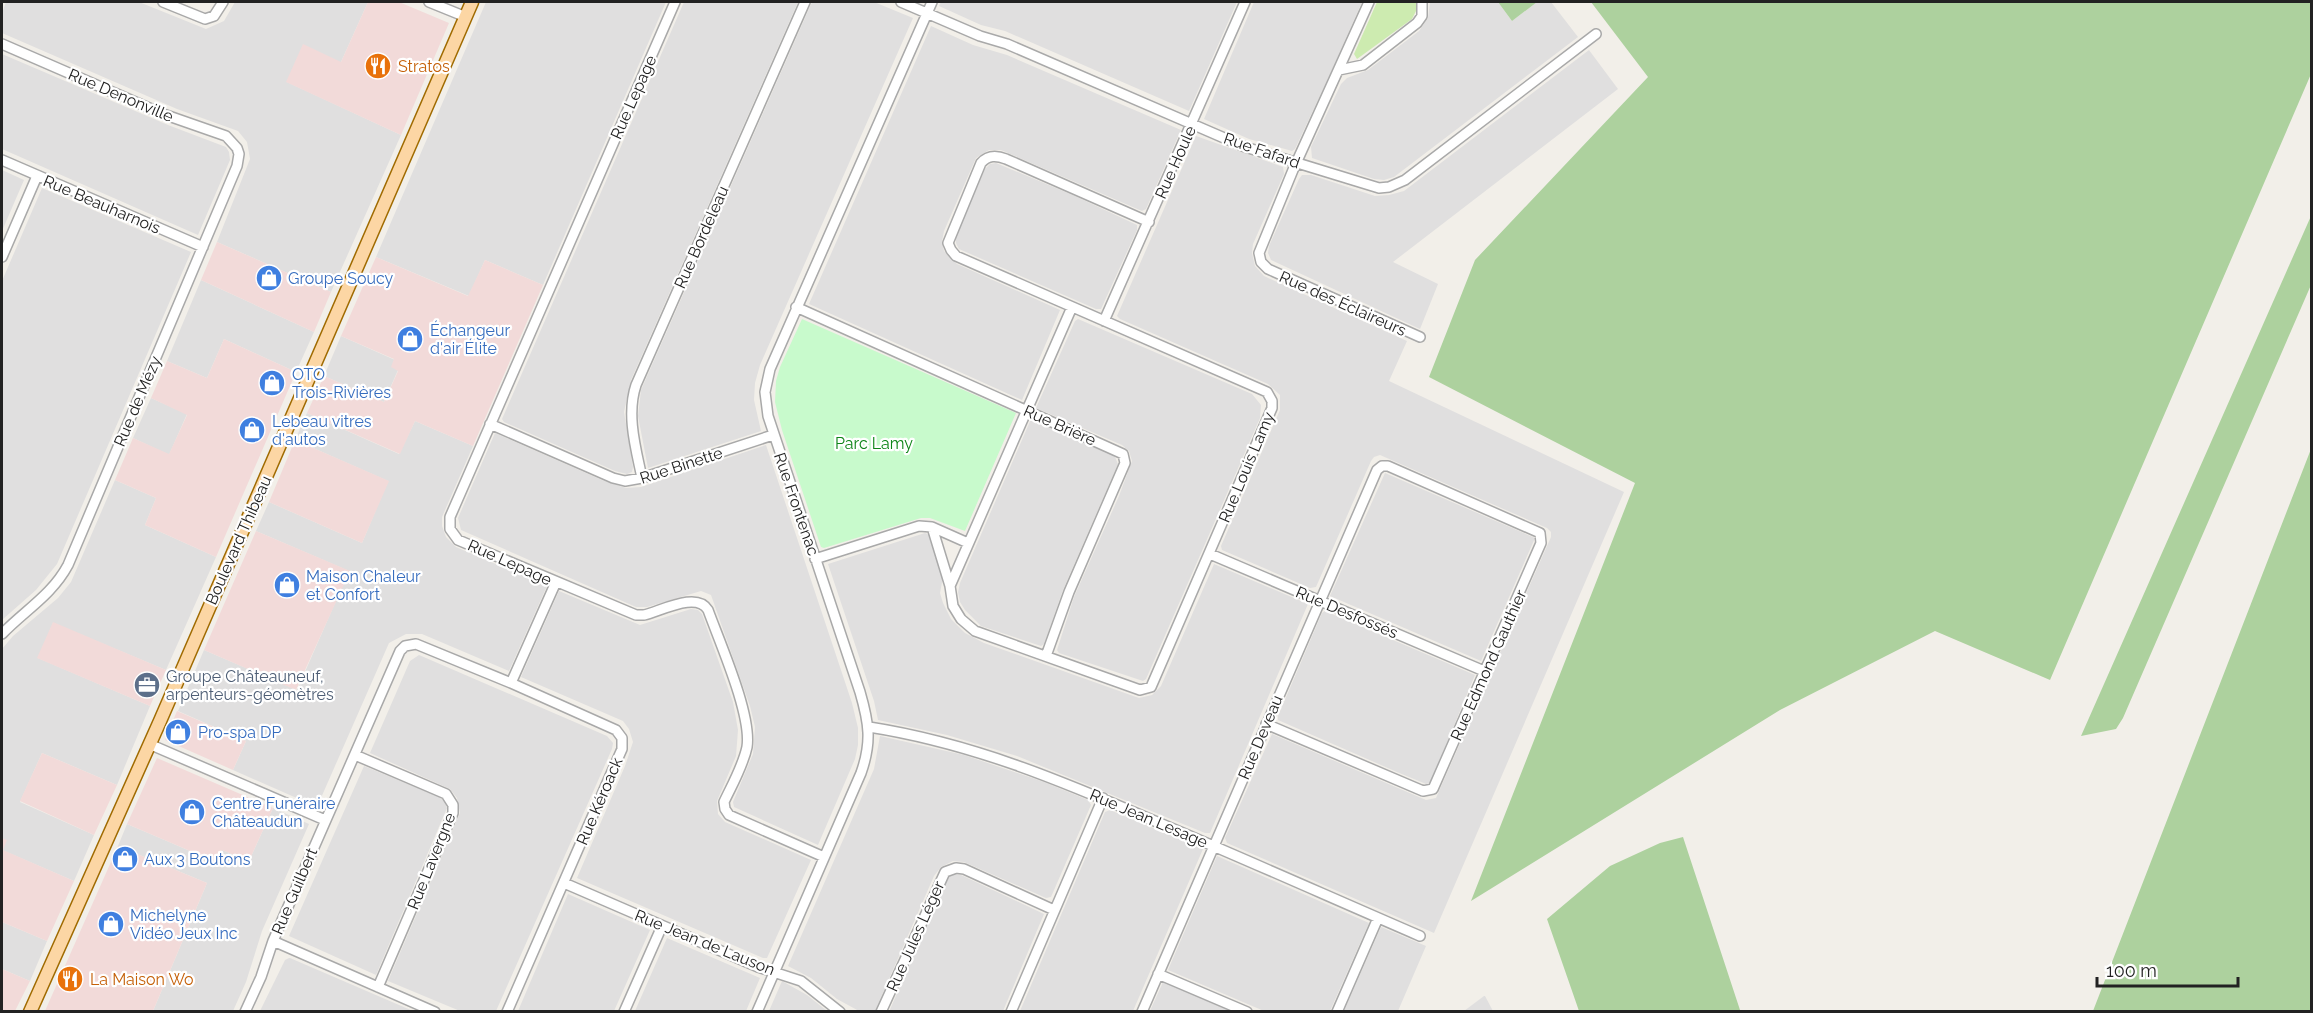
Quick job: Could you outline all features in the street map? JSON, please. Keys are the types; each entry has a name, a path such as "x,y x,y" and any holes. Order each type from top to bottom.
{"main road":[{"name":"Boulevard Thibeau","path":"30,1011 149,744 472,2"}],"street":[{"path":"163,2 206,19 214,16 223,2"},
{"path":"429,2 466,17"},
{"name":"Rue Lepage","path":"675,2 450,517 450,529 458,540 640,616 690,602 704,604 742,706 747,728 745,753 724,802 725,809 729,815 824,857"},
{"name":"Rue Bordeleau","path":"642,478 632,413 632,398 636,385 805,2"},
{"name":"Rue Fafard","path":"901,2 980,36 1007,44 1245,147 1368,186 1384,188 1394,185 1423,166 1596,34"},
{"name":"Rue Frontenac","path":"757,1011 864,763 869,745 869,727 860,692 773,435 765,406 766,384 796,307 932,2"},
{"name":"Rue Houle","path":"1104,321 1245,2"},
{"name":"Rue des Éclaireurs","path":"1369,2 1260,248 1262,262 1268,269 1420,338"},
{"path":"1339,70 1367,63 1417,23 1422,16 1422,2"},
{"name":"Rue Denonville","path":"2,44 163,114 226,136 237,148"},
{"name":"Rue de Mézy","path":"2,634 55,586 68,565 237,166 239,154 237,148"},
{"name":"Rue Louis Lamy","path":"932,527 956,611 964,623 975,631 1140,690 1148,689 1152,685 1272,408 1271,397 1267,392 956,256 951,250 949,237 981,164 984,159 994,156 1006,159 1149,222"},
{"name":"Rue Beauharnois","path":"2,160 203,247"},
{"path":"2,257 37,176"},
{"name":"Rue Brière","path":"796,307 1120,452 1125,460 1069,592 1047,656"},
{"path":"950,586 1072,307"},
{"name":"Rue Binette","path":"490,424 613,478 625,481 642,478 773,435"},
{"name":"Rue Deveau","path":"1142,1011 1319,600 1375,474 1382,466"},
{"name":"Rue Edmond Gauthier","path":"1266,724 1424,791 1430,791 1435,786 1539,548 1541,536 1527,526 1389,466 1382,466"},
{"path":"815,559 914,528 932,527 968,543"},
{"name":"Rue Desfossés","path":"1210,554 1484,671"},
{"path":"511,683 556,582"},
{"name":"Rue Kéroack","path":"409,645 419,644 511,683 616,730 622,738 622,749 507,1011"},
{"name":"Rue Guilbert","path":"245,1011 325,820 400,651 409,645"},
{"name":"Rue Jean Lesage","path":"869,727 921,736 1046,775 1420,936"},
{"path":"149,744 325,820"},
{"name":"Rue Lavergne","path":"355,755 447,795 454,807 378,987"},
{"path":"1011,1011 1103,798"},
{"name":"Rue Jules Léger","path":"881,1011 945,872 956,868 964,869 1054,910"},
{"name":"Rue Jean de Lauson","path":"564,884 758,967 789,976 810,986 840,1011"},
{"path":"1337,1011 1378,918"},
{"path":"624,1011 662,926"},
{"path":"273,941 435,1011"},
{"path":"1158,974 1247,1011"}],"shaded area":[{"path":"6,2 139,2 206,29 224,21 235,2 368,2 341,62 287,82 401,135 331,292 217,242 250,159 247,142 238,131 177,109 2,33 2,13"},
{"path":"368,2 399,2 449,23 401,135 286,82 303,44 341,62"},
{"path":"486,2 666,2 543,285 485,260 469,296 376,257"},
{"path":"684,2 798,2 631,380 624,412 633,467 632,472 627,474 615,471 504,422 502,419"},
{"path":"812,2 874,2 913,18 760,365 755,383 754,400 761,431 648,468 638,416 641,390"},
{"path":"941,2 1237,2 1189,111 1005,31 981,25 939,6"},
{"path":"1254,2 1362,2 1295,149 1292,151 1249,139 1204,119"},
{"path":"1430,2 1498,2 1512,21 1537,2 1551,2 1578,37 1394,177 1384,180 1374,179 1312,158 1311,147 1341,84 1347,78 1368,70 1419,31 1428,18"},
{"path":"931,26 973,45 1007,55 1181,130 1146,209 1142,211 1001,150 989,150 976,158 944,231 942,241 944,251 957,264 1060,310 1022,400 809,304"},
{"path":"1589,50 1618,89 1393,262 1438,284 1420,329 1271,260 1268,253 1269,246 1302,175 1311,175 1375,196 1404,191"},
{"path":"2,54 168,125 226,147 230,160 198,235 2,149"},
{"path":"1196,136 1283,167 1284,174 1253,244 1252,253 1255,266 1264,276 1407,341 1389,381 1624,492 1434,933 1227,843 1225,838 1272,734 1426,800 1436,798 1551,537 1551,532 1547,528 1380,455 1371,461 1316,587 1310,588 1222,550 1221,546 1280,410 1280,395 1268,384 1117,316"},
{"path":"996,163 1137,225 1137,230 1101,309 1096,309 959,249 956,235 985,169 990,164"},
{"path":"2,170 24,180 2,231"},
{"path":"42,188 191,252 57,564 36,590 2,620 2,281"},
{"path":"217,242 331,292 314,332 201,280"},
{"path":"376,257 468,296 485,260 543,285 473,446 415,421 400,454 307,413 324,376 384,402 398,371 391,367 394,359 341,336"},
{"path":"201,280 314,332 296,372 224,339 207,378 167,361"},
{"path":"1078,319 1252,394 1261,405 1260,418 1146,679 1143,681 1059,653 1057,650 1074,597 1132,461 1129,451 1122,445 1036,408 1075,321"},
{"path":"341,336 395,360 398,370 384,402 324,376"},
{"path":"224,339 296,372 216,557 145,525 156,498 115,480 133,438 169,454 187,415 151,398 167,361 207,378"},
{"path":"151,398 187,414 169,455 133,438"},
{"path":"307,413 399,454 415,421 473,446 442,517 446,537 456,547 547,586 509,671 422,634 406,634 389,643 317,807 233,770 246,741 178,711 204,650 297,690 349,571 256,531 269,502 362,543 388,481 295,440"},
{"path":"1031,419 1111,454 1118,464 1063,590 1044,644 1041,646 981,626 965,610 958,592"},
{"path":"495,433 602,480 626,488 641,487 766,445 852,703 858,728 855,759 818,845 734,807 733,802 753,754 755,727 750,706 711,595 701,591 647,607 636,607 461,530 458,518"},
{"path":"295,440 389,481 362,543 269,502"},
{"path":"1385,473 1535,538 1481,661 1330,596"},
{"path":"115,480 156,498 145,525 216,557 166,670 53,623 38,658 150,706 117,785 42,753 20,802 94,835 74,881 2,850 6,841 2,838 2,649 13,636 58,598 71,582"},
{"path":"256,531 350,571 296,690 204,650"},
{"path":"925,533 930,535 943,577 940,593 943,603 951,619 965,633 984,643 1139,698 1152,695 1161,686 1214,564 1308,604 1210,833 1205,833 1017,756 947,735 878,720 874,701 828,564"},
{"path":"559,591 640,625 691,609 698,610 702,614 733,702 738,730 736,756 717,801 718,814 725,822 811,860 767,958 577,878 633,742 629,729 623,721 521,677"},
{"path":"1325,611 1475,675 1430,783 1426,784 1397,772 1278,720 1322,613"},
{"path":"53,622 166,670 150,706 37,658"},
{"path":"419,655 607,736 613,743 496,1011 460,1011 388,981 460,813 457,798 450,789 370,753 410,661"},
{"path":"177,711 246,741 233,770 165,740"},
{"path":"880,736 964,755 1044,782 1088,800 1091,805 1051,897 1046,898 964,862 953,861 941,867 934,876 875,1011 859,1011 837,999 811,978 788,966 874,769"},
{"path":"42,753 117,785 94,835 20,801"},
{"path":"157,758 273,808 249,861 222,850 216,862 127,824"},
{"path":"364,766 439,797 445,802 447,808 376,975 289,936"},
{"path":"273,808 309,824 262,931 246,982 233,1011 153,1011 207,883 118,846 127,824 216,862 222,850 249,861"},
{"path":"1110,810 1203,849 1133,1011 1020,1011 1105,812"},
{"path":"2,838 7,840 3,850 74,881 47,941 2,922"},
{"path":"118,846 207,883 153,1011 45,1011"},
{"path":"1217,856 1369,923 1330,1011 1264,1011 1168,970"},
{"path":"956,874 1044,914 1003,1011 889,1012 944,884 950,876"},
{"path":"568,894 650,930 614,1011 518,1011"},
{"path":"2,922 47,941 30,981 2,969"},
{"path":"1381,927 1426,946 1398,1011 1344,1011"},
{"path":"667,938 760,978 746,1011 635,1011"},
{"path":"289,958 413,1011 260,1011 285,960"},
{"path":"2,969 30,981 15,1011 2,1011"},
{"path":"782,981 807,995 827,1011 769,1011"},
{"path":"1163,982 1230,1011 1150,1011"},
{"path":"1484,996 1493,1011 1464,1011"}],"green space":[{"path":"1377,2 1416,2 1416,11 1412,19 1357,59 1354,54"},
{"path":"1498,2 1537,2 1512,21"},
{"path":"1591,2 2311,2 2311,74 2050,680 1935,631 1780,710 1471,901 1635,483 1429,377 1475,260 1648,77"},
{"path":"2311,216 2311,285 2123,718 2116,729 2081,736"},
{"name":"Parc Lamy","path":"802,319 1016,413 965,531 930,518 921,518 821,547 775,402 776,381 780,367"},
{"path":"2311,449 2311,1011 2093,1011"},
{"path":"1683,837 1740,1010 1743,1011 1579,1011 1547,919 1610,866 1660,843"}],"place":[{"name":"Stratos","path":"378,66"},
{"name":"Groupe Soucy","path":"269,278"},
{"name":"Échangeur d'air Élite","path":"410,339"},
{"name":"OTO Trois-Rivières","path":"272,383"},
{"name":"Lebeau vitres d'autos","path":"252,430"},
{"name":"Maison Chaleur et Confort","path":"287,585"},
{"name":"Groupe Châteauneuf, arpenteurs-géomètres","path":"147,685"},
{"name":"Pro-spa DP","path":"178,732"},
{"name":"Centre Funéraire Châteaudun","path":"192,812"},
{"name":"Aux 3 Boutons","path":"125,859"},
{"name":"Michelyne Vidéo Jeux Inc","path":"111,924"},
{"name":"La Maison Wo","path":"70,979"}]}
